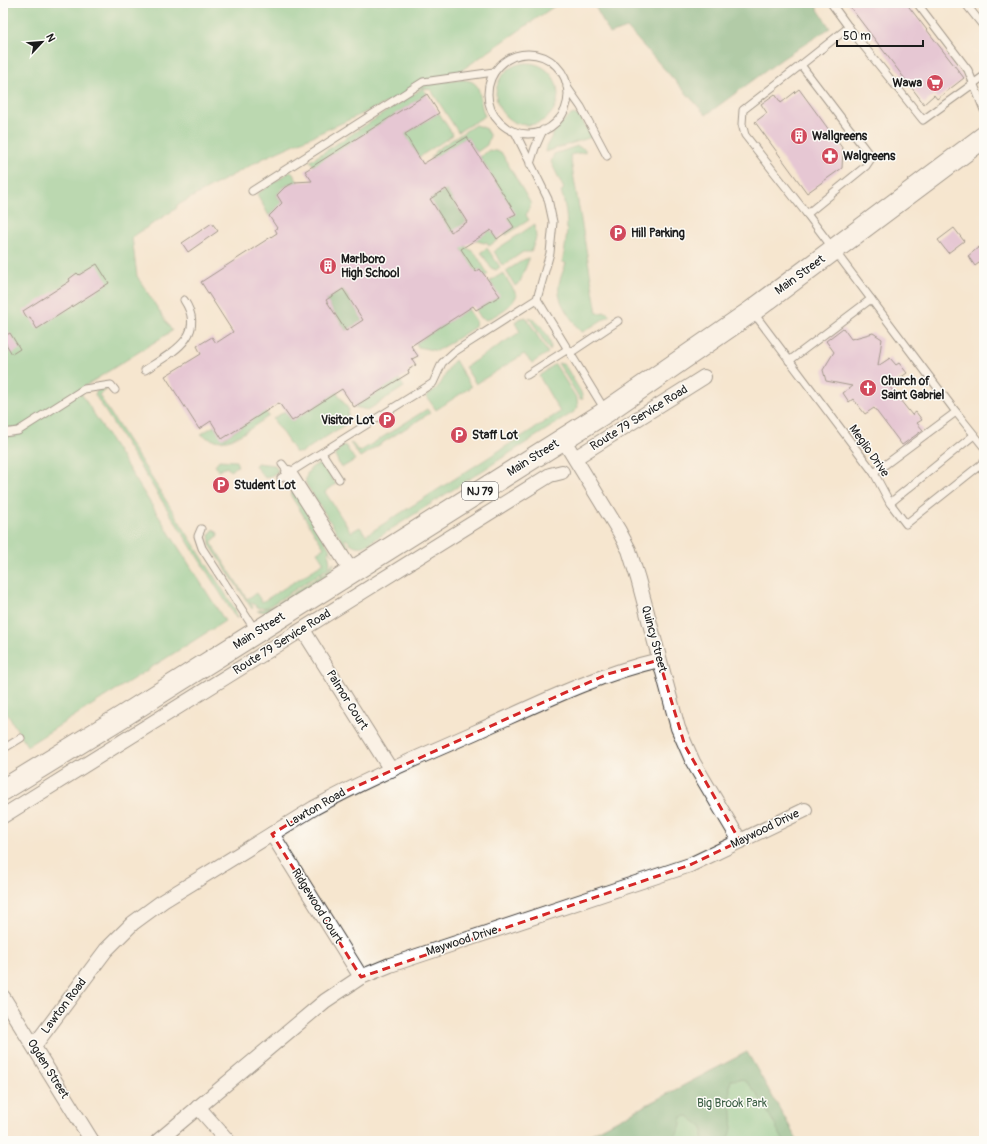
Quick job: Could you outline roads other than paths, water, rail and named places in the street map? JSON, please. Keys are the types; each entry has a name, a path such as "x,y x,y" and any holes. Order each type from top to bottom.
{"main road":[{"name":"Main Street","path":"3,790 606,412 752,311 984,137"}],"street":[{"name":"Route 79 Service Road","path":"575,458 704,377"},
{"name":"Quincy Street","path":"563,439 629,550 638,578 678,728 685,746 740,841"},
{"path":"284,472 352,572"},
{"name":"Route 79 Service Road","path":"3,816 550,475 562,472"},
{"name":"Palmor Court","path":"303,630 391,770"},
{"name":"Lawton Road","path":"34,1046 106,950 133,923 163,901 335,796 608,674 659,660"},
{"name":"Maywood Drive","path":"158,1141 325,1001 361,977 390,965 690,865 805,810"},
{"name":"Ridgewood Court","path":"272,834 361,977"},
{"name":"Ogden Street","path":"3,997 92,1141"},
{"path":"198,1107 228,1141"}],"lane":[{"path":"832,3 848,27 923,120 984,76"},
{"path":"917,3 968,70 984,110"},
{"path":"965,3 984,27"},
{"path":"848,27 743,110 742,124 745,135 984,447"},
{"path":"528,54 541,56 552,63 562,73 566,85 567,97 565,109 558,119 543,130 527,134 515,132 504,126 496,118 490,107 488,95 489,83 494,72 503,62 514,56 528,54"},
{"path":"801,65 868,153 870,160 866,166 807,214"},
{"path":"252,191 423,82 494,72"},
{"path":"974,84 984,91"},
{"path":"566,85 581,107 607,156"},
{"path":"530,164 543,130"},
{"path":"284,472 322,453 433,383 442,363 454,352 537,299 550,254 553,222 548,199 515,132"},
{"path":"537,299 606,412"},
{"path":"789,361 871,299"},
{"path":"145,370 176,349 188,337 191,325 191,310 184,300"},
{"name":"Meglio Drive","path":"752,311 874,473 890,503 906,524 984,462"},
{"path":"528,375 618,322"},
{"path":"3,432 18,431 84,389 112,385 115,390"},
{"path":"874,473 956,412"},
{"path":"890,503 974,435"},
{"path":"322,453 339,479"},
{"path":"201,529 198,536 202,548 257,632"},
{"path":"3,749 21,738"}],"place":[{"name":"Wawa","path":"935,83"},
{"name":"Wallgreens","path":"799,136"},
{"name":"Walgreens","path":"830,156"},
{"name":"Hill Parking","path":"618,233"},
{"name":"Marlboro High School","path":"328,266"},
{"name":"Church of Saint Gabriel","path":"868,388"},
{"name":"Visitor Lot","path":"387,420"},
{"name":"Staff Lot","path":"459,435"},
{"name":"Student Lot","path":"221,485"}],"park label":[{"name":"Big Brook Park","path":"732,1103"}]}
